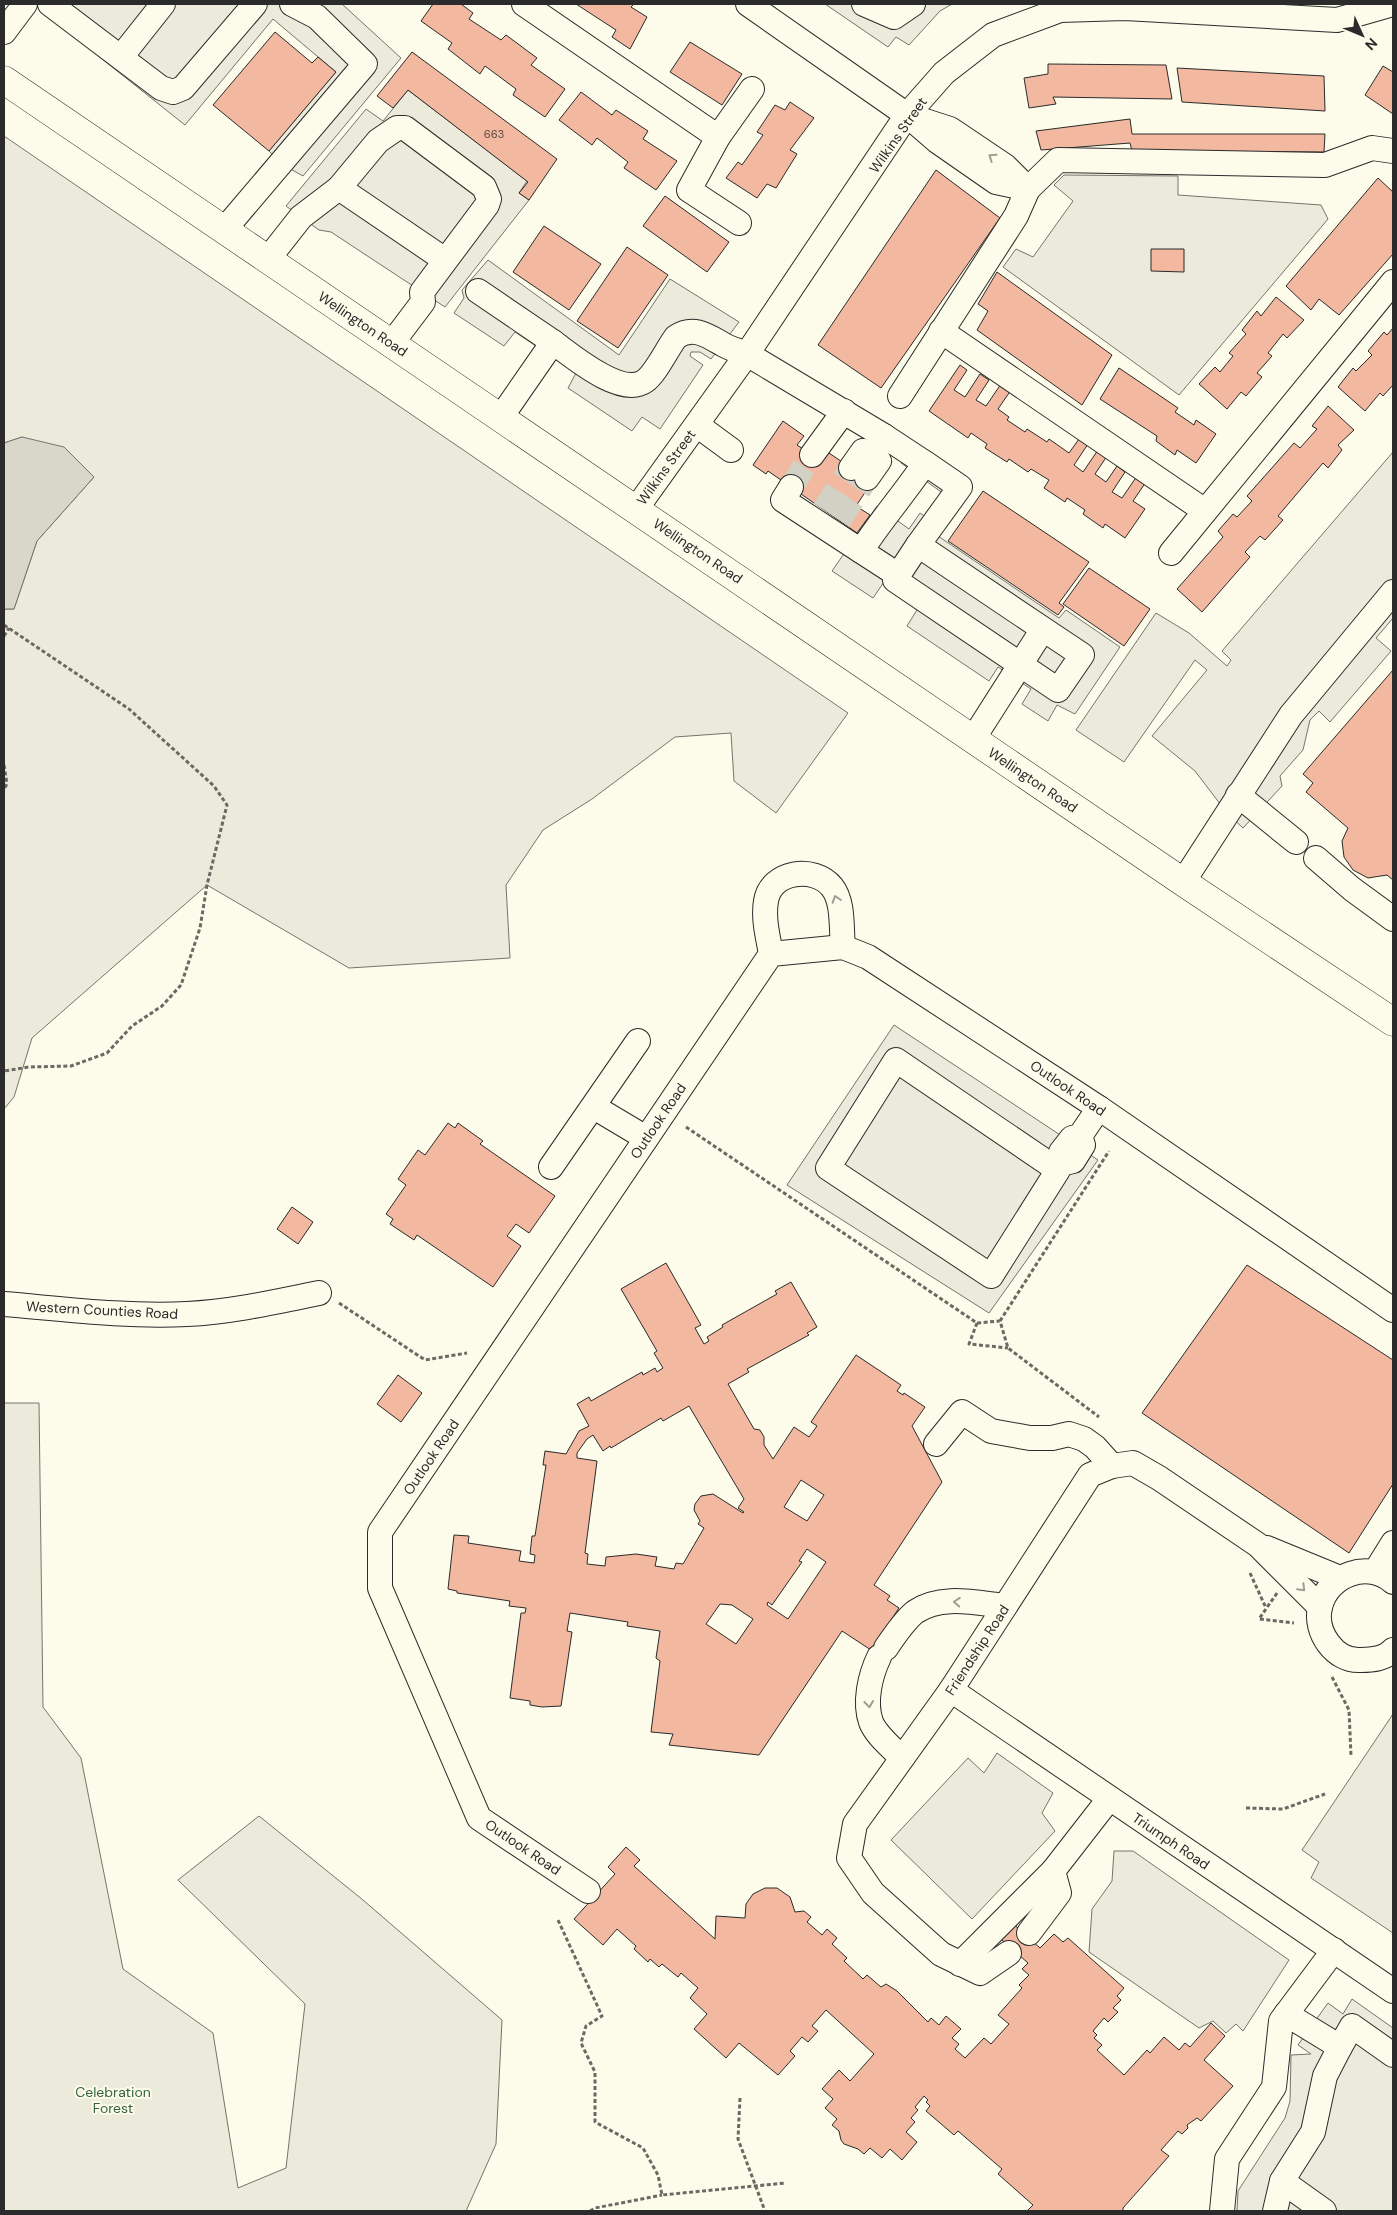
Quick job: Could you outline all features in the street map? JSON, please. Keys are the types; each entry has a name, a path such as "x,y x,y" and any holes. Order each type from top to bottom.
{"main road":[{"name":"Wellington Road","path":"4,80 1183,882 1393,1022"}],"street":[{"path":"4,32 25,4"},
{"path":"50,4 168,92 178,91 183,88 250,5"},
{"path":"121,57 163,4"},
{"path":"224,230 365,64 317,17 292,4"},
{"path":"524,4 718,137"},
{"path":"748,4 908,115 936,140 996,182 1028,189"},
{"path":"864,4 894,17 913,4"},
{"name":"Wilkins Street","path":"636,509 747,354 908,115 944,73 993,35 1060,10 1125,8 1337,20 1393,4"},
{"path":"739,223 689,190 718,137 752,88"},
{"path":"268,259 301,217 338,188 378,140 397,128 405,128 484,187 488,193 487,205 422,292 422,302 392,343"},
{"path":"900,396 1016,216 1028,189 1058,160 1325,165 1372,148 1393,151"},
{"path":"338,188 445,260"},
{"path":"1171,553 1393,282"},
{"path":"478,291 602,376 631,385 646,380 672,342 682,333 699,332 747,354 844,411 879,444 925,463 960,487 918,545 895,580 1058,690 1082,656 918,545"},
{"path":"941,331 1205,511"},
{"path":"501,417 553,342"},
{"path":"812,455 844,411"},
{"path":"697,425 731,450"},
{"path":"859,473 863,451 879,444"},
{"path":"865,554 884,516 887,525 925,463"},
{"path":"791,487 783,500 828,521 865,554 898,576"},
{"path":"1183,882 1291,715 1393,592"},
{"path":"973,739 1043,629"},
{"path":"1238,795 1296,842"},
{"path":"1316,858 1393,919"},
{"path":"771,954 765,922 766,899 775,883 788,876 805,873 819,877 832,887 838,900 843,947"},
{"name":"Outlook Road","path":"588,1892 479,1818 380,1588 380,1532 771,954 843,947 868,956 1099,1108 1393,1310"},
{"path":"551,1168 638,1041"},
{"path":"1060,1167 896,1060 828,1168 990,1276 1060,1167 1062,1152 1072,1138 1080,1136 1099,1108"},
{"path":"594,1107 646,1138"},
{"name":"Western Counties Road","path":"4,1304 112,1313 187,1314 253,1307 325,1296"},
{"path":"936,1444 962,1412 991,1431 1030,1438 1052,1438 1069,1434 1084,1439 1095,1447 1112,1466"},
{"name":"Friendship Road","path":"1009,1953 980,1973 941,1954 873,1893 849,1858 855,1824 951,1690 1090,1476 1112,1466 1133,1463 1159,1478 1258,1545 1320,1607"},
{"path":"1392,1654 1372,1660 1355,1661 1339,1654 1326,1641 1321,1626 1320,1607 1340,1578 1357,1571 1384,1577 1393,1543"},
{"name":"Friendship Road","path":"1258,1545 1340,1578"},
{"path":"902,1758 871,1722 868,1696 872,1673 882,1652 914,1613 929,1604 948,1601 1005,1606"},
{"name":"Triumph Road","path":"951,1690 1393,1991"},
{"path":"960,1964 1053,1871 1109,1799"},
{"path":"1029,1933 1059,1893 1053,1871"},
{"path":"1222,2211 1227,2159 1274,2087 1281,2020 1334,1950"},
{"path":"1286,2014 1340,2047"},
{"path":"1275,2211 1282,2181 1313,2132 1325,2076 1352,2026 1393,2055"},
{"path":"1282,2181 1324,2211"}],"path":[{"path":"4,625 129,709 214,786 227,805 207,884 200,928 181,985 162,1006 132,1026 107,1053 71,1066 29,1067 4,1071"},
{"path":"4,636 9,628"},
{"path":"4,765 7,784 4,789"},
{"path":"686,1127 977,1323 1000,1322"},
{"path":"1008,1348 1000,1322 1109,1151"},
{"path":"325,1296 424,1360 468,1353"},
{"path":"977,1323 970,1344 1008,1348 1099,1417"},
{"path":"1250,1573 1266,1608"},
{"path":"1277,1592 1259,1618 1294,1623"},
{"path":"1332,1677 1349,1710 1351,1756"},
{"path":"1246,1808 1283,1809 1325,1794"},
{"path":"558,1920 602,2016 586,2026 581,2043 595,2072 595,2122 643,2148 658,2175 662,2195"},
{"path":"740,2098 738,2139 754,2186 765,2211"},
{"path":"590,2211 595,2208 662,2195 786,2183"}],"green space":[{"path":"4,136 848,713 776,813 734,781 731,733 675,737 592,799 543,830 506,885 510,958 349,968 207,885 32,1038 14,1097 4,1109 4,609 14,609 37,541 94,477 22,437 4,443"},
{"path":"1064,175 1178,176 1178,195 1321,205 1328,219 1179,395 1003,267 1016,249 1033,257 1073,201 1054,185"},
{"name":"Celebration Forest","path":"4,1403 39,1403 43,1707 81,1758 123,1969 213,2033 238,2188 286,2168 305,2004 178,1880 259,1816 363,1900 502,2020 496,2144 466,2211 4,2211"}],"shaded area":[{"path":"33,4 342,4 401,58 303,176 280,163 269,151 336,72 273,19 185,125"},
{"path":"825,4 952,4 940,11 909,45 896,37 888,47"},
{"path":"408,90 527,181 519,193 529,200 445,307 331,232 319,230 286,206 366,109 383,121"},
{"path":"488,260 619,355 670,279 739,322 711,359 700,352 691,352 690,356 703,365 660,429 642,417 632,431 568,388 576,373 515,332 504,346 454,313 464,298 462,290"},
{"path":"22,437 64,447 94,477 37,541 14,609 4,609 4,443"},
{"path":"914,446 970,489 938,536 1059,618 1066,610 1120,647 1075,714 1057,705 1048,721 1022,704 1031,689 998,667 989,681 907,626 917,610 884,582 873,598 832,571 877,506 909,529 920,513 927,518 944,494 901,463"},
{"path":"1393,452 1393,618 1376,638 1391,651 1330,722 1319,711 1310,720 1303,750 1280,776 1282,786 1243,828 1227,813 1195,771 1152,736 1207,670 1195,660 1124,762 1076,730 1156,613 1189,633 1227,666 1231,660 1222,651"},
{"path":"894,1025 1098,1160 989,1313 787,1185"},
{"path":"1393,1714 1393,1933 1311,1878 1319,1862 1302,1850"},
{"path":"997,1753 1053,1793 1042,1813 1055,1831 972,1919 891,1840 968,1758 984,1773"},
{"path":"1114,1851 1133,1851 1289,1960 1243,2031 1236,2024 1226,2033 1213,2021 1199,2028 1089,1952 1092,1909 1112,1881"},
{"path":"1352,1999 1393,2028 1393,2211 1237,2211 1238,2191 1285,2118 1290,2101 1291,2055 1311,2054 1298,2045 1328,2003 1343,2014"}],"building":[{"path":"433,4 461,4 473,13 469,19 501,40 506,35 537,58 531,65 565,89 545,117 513,95 516,89 485,66 480,74 448,49 452,43 421,21"},
{"path":"576,4 634,4 631,7 647,17 630,49 612,37 616,30"},
{"path":"275,32 312,63 318,57 336,72 269,151 213,105"},
{"path":"690,42 742,74 722,105 670,72"},
{"path":"412,52 557,159 529,200 519,193 528,182 408,90 393,108 377,96"},
{"path":"1048,64 1166,65 1172,99 1053,97 1056,104 1029,108 1024,78 1048,74"},
{"path":"1383,66 1393,72 1393,114 1365,95"},
{"path":"1177,68 1324,76 1325,111 1182,102"},
{"path":"581,92 612,115 616,110 648,131 643,139 677,161 656,190 624,168 628,162 597,138 592,145 559,120"},
{"path":"790,102 814,118 790,150 797,154 776,188 767,184 757,198 726,178 738,162 742,165 763,135 757,132 775,105 785,110"},
{"path":"1130,119 1132,134 1325,134 1324,152 1132,151 1130,143 1041,150 1036,131"},
{"path":"936,170 1000,218 881,388 818,345"},
{"path":"1378,178 1393,192 1393,254 1339,315 1319,299 1311,310 1286,286"},
{"path":"665,196 729,242 707,272 643,226"},
{"path":"544,226 601,264 569,310 513,272"},
{"path":"627,247 668,275 618,348 577,321"},
{"path":"1151,249 1184,249 1184,272 1151,271"},
{"path":"997,272 1112,355 1082,405 977,330 988,311 978,304"},
{"path":"1276,297 1304,320 1287,338 1283,334 1268,353 1272,356 1257,373 1262,377 1246,396 1241,392 1227,409 1199,384 1215,367 1220,372 1233,356 1229,353 1246,334 1242,330 1257,311 1261,316"},
{"path":"1393,328 1393,385 1383,396 1380,393 1365,411 1338,387 1353,368 1356,371 1372,355 1368,351 1384,332 1387,335"},
{"path":"960,365 967,370 954,390 965,397 980,374 989,380 976,400 986,406 1001,384 1011,390 998,409 1009,417 1007,420 1025,432 1027,429 1047,442 1049,439 1069,453 1079,439 1088,444 1074,465 1083,472 1098,450 1107,456 1095,474 1106,482 1117,466 1125,472 1112,492 1122,498 1137,476 1146,482 1133,501 1145,509 1125,538 1105,524 1103,528 1083,514 1085,510 1067,498 1065,502 1044,488 1049,480 1031,469 1028,472 1009,459 1007,462 985,448 987,444 971,433 968,438 929,411"},
{"path":"1119,368 1178,408 1175,412 1194,425 1196,420 1216,434 1196,463 1177,450 1175,455 1156,441 1157,436 1100,399"},
{"path":"1328,406 1354,430 1338,445 1342,450 1328,468 1323,463 1278,516 1283,520 1265,540 1260,536 1245,552 1250,557 1202,612 1177,589 1223,537 1218,531 1233,514 1237,517 1252,501 1247,496 1294,443 1300,448 1317,429 1312,426"},
{"path":"783,421 804,436 797,445 820,460 826,451 872,482 856,506 870,515 857,533 768,471 766,474 753,465"},
{"path":"983,491 1089,562 1059,603 1064,607 1058,615 948,541"},
{"path":"1089,568 1150,609 1124,646 1063,604"},
{"path":"1393,670 1393,880 1387,875 1368,878 1353,870 1344,857 1342,841 1348,828 1306,792 1313,783 1303,774"},
{"path":"448,1123 455,1128 458,1123 483,1141 480,1144 555,1196 529,1233 516,1224 507,1236 521,1246 493,1287 417,1235 414,1240 390,1224 393,1219 386,1214 406,1185 398,1179 418,1150 425,1155"},
{"path":"292,1207 313,1222 298,1244 277,1229"},
{"path":"666,1263 701,1325 695,1328 704,1344 709,1341 707,1337 723,1327 722,1325 777,1294 775,1291 791,1282 817,1327 807,1333 809,1335 747,1369 749,1372 728,1384 754,1429 760,1430 764,1437 764,1445 773,1459 794,1427 809,1437 817,1426 811,1422 856,1355 901,1385 897,1391 903,1395 904,1393 925,1407 912,1426 942,1482 874,1585 890,1596 887,1600 899,1608 881,1635 883,1649 875,1644 871,1650 842,1631 759,1755 669,1745 673,1734 651,1732 660,1661 656,1658 660,1631 627,1626 628,1622 570,1613 567,1631 572,1632 561,1706 542,1707 530,1705 530,1701 510,1698 521,1613 525,1613 526,1608 509,1606 510,1601 457,1593 457,1591 448,1589 454,1535 469,1536 468,1543 521,1551 519,1561 534,1563 535,1555 530,1554 532,1536 535,1536 546,1465 543,1465 545,1451 566,1454 579,1431 589,1426 577,1404 589,1397 591,1401 642,1372 643,1375 655,1368 657,1372 663,1368 654,1353 657,1351 621,1289","holes":["689,1406 744,1499 738,1508 744,1512 713,1494 701,1496 695,1504 694,1510 700,1521 698,1524 704,1528 683,1564 676,1563 674,1569 655,1566 657,1557 636,1554 606,1557 605,1566 587,1564 588,1554 585,1553 597,1461 577,1458 577,1453 587,1439 593,1435 603,1451 661,1418 663,1421","801,1480 824,1495 807,1521 784,1507","807,1549 826,1562 788,1619 767,1605 768,1602 772,1605 802,1562 799,1561","720,1604 732,1605 753,1619 736,1644 706,1624"]},
{"path":"1247,1265 1393,1360 1393,1484 1349,1553 1142,1413"},
{"path":"398,1375 422,1393 401,1422 377,1404"},
{"path":"626,1847 640,1860 634,1866 715,1939 716,1916 745,1918 746,1904 753,1894 765,1888 777,1888 790,1897 795,1912 804,1911 811,1917 807,1922 822,1935 827,1929 837,1938 832,1944 847,1958 844,1961 863,1979 867,1975 881,1987 886,1984 897,1991 928,2022 931,2018 939,2025 946,2016 961,2029 952,2038 959,2044 955,2049 965,2058 984,2038 991,2044 1009,2024 998,2015 1022,1988 1019,1985 1029,1975 1022,1969 1028,1963 995,1934 1008,1919 1040,1948 1054,1934 1063,1942 1068,1938 1124,1988 1117,1996 1121,2000 1113,2008 1118,2012 1108,2022 1104,2018 1093,2031 1097,2035 1094,2038 1102,2045 1097,2050 1124,2075 1147,2050 1150,2053 1164,2037 1179,2050 1185,2043 1190,2047 1211,2023 1225,2036 1204,2060 1233,2086 1201,2121 1197,2118 1187,2125 1188,2128 1182,2134 1178,2131 1161,2150 1169,2156 1123,2208 1123,2211 1027,2211 1033,2205 998,2174 1002,2169 958,2131 954,2135 926,2111 930,2106 924,2096 915,2107 918,2110 911,2118 915,2122 906,2132 917,2142 902,2160 890,2149 882,2158 870,2148 864,2154 858,2149 844,2144 841,2140 839,2131 832,2125 837,2119 825,2108 833,2099 822,2089 839,2070 850,2081 874,2054 826,2010 812,2026 818,2031 808,2042 802,2037 790,2051 795,2056 778,2075 739,2043 726,2058 694,2029 707,2014 690,1998 698,1988 681,1973 678,1977 662,1964 659,1967 650,1959 648,1962 634,1949 636,1946 617,1929 603,1945 574,1919 615,1874 608,1867"}],"tunnel":[{"path":"791,487 812,455"},
{"path":"824,510 851,468"},
{"path":"839,520 867,478"}]}
